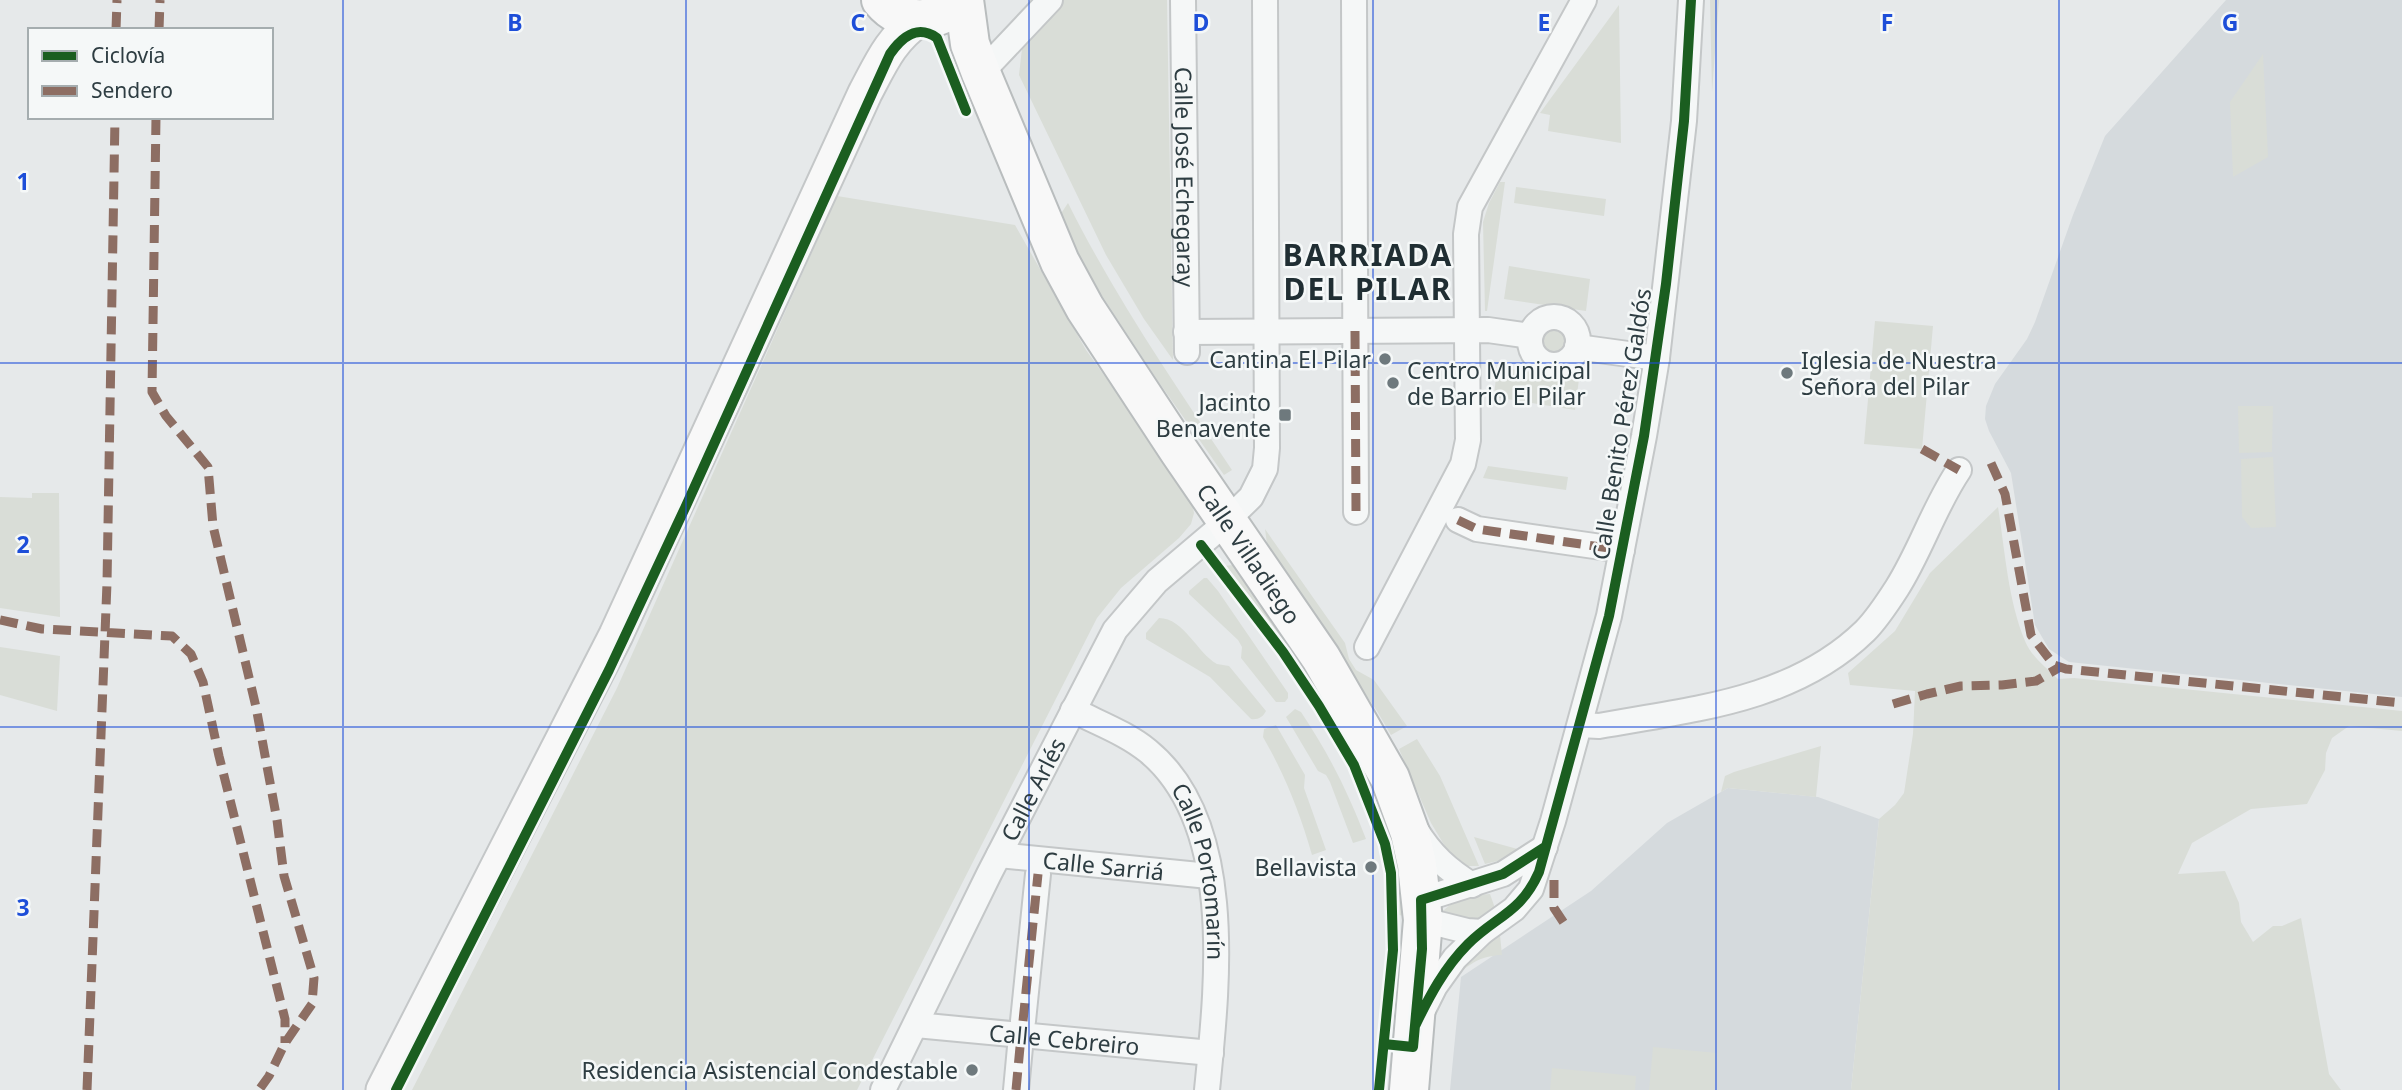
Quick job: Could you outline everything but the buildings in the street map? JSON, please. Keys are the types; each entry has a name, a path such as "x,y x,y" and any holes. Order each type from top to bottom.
{"highway":[{"name":"Calle Villadiego","path":"925,8 976,58 1060,262 1085,308 1321,658 1382,762 1404,812 1417,865 1422,910 1409,1090"}],"main road":[{"path":"383,1090 616,635 864,93 881,49 925,8"}],"street":[{"path":"976,58 1050,0"},
{"name":"Calle José Echegaray","path":"1183,0 1187,342 1266,332"},
{"path":"1198,478 1235,489 1259,484 1265,469 1265,0"},
{"path":"1353,0 1356,512"},
{"path":"1367,647 1463,464 1468,440 1466,234 1470,207 1584,0"},
{"name":"Calle Benito Pérez Galdós","path":"1415,1026 1435,986 1455,958 1482,932 1514,909 1531,889 1580,725 1609,616 1657,358 1684,121 1691,0"},
{"path":"1557,317 1571,324 1575,330 1577,347 1571,358 1565,362 1550,364 1543,362 1533,352 1530,336 1537,324 1557,317"},
{"path":"1266,332 1488,330 1530,336"},
{"path":"1577,347 1657,358"},
{"path":"1580,725 1599,726 1756,695 1779,687 1836,654 1867,630 1898,587 1933,514 1959,470"},
{"name":"Calle Arlés","path":"883,1090 999,855 1115,630 1157,581 1228,520 1251,497 1259,484"},
{"name":"Calle Benito Pérez Galdós","path":"1458,520 1478,529 1622,550"},
{"name":"Calle Portomarín","path":"1073,710 1135,741 1165,768 1180,787 1193,811 1201,834 1214,901 1217,942 1216,1000 1207,1090"},
{"path":"1404,812 1430,852 1446,868 1472,885"},
{"path":"1422,910 1472,885 1515,869 1545,847"},
{"name":"Calle Sarriá","path":"999,855 1209,876"},
{"path":"1515,869 1526,876 1531,889"},
{"path":"1023,1021 1038,874"},
{"path":"1422,910 1467,931 1482,932"},
{"name":"Calle Cebreiro","path":"916,1024 1211,1053"},
{"path":"1016,1090 1020,1047"}],"shaded area":[{"path":"1060,0 1167,0 1173,360 1144,319 1106,255 1019,75 1023,40"},
{"path":"1710,0 1719,0 1712,92"},
{"path":"2226,0 2402,0 2402,697 2069,662 2049,649 2035,625 2011,473 1989,431 1985,419 1986,406 1995,384 2027,339 2035,322 2073,215 2105,136"},
{"path":"1619,5 1621,143 1548,131 1550,115 1540,113"},
{"path":"2263,54 2268,157 2233,177 2230,102"},
{"path":"1500,182 1505,182 1485,311 1483,222"},
{"path":"1516,187 1606,199 1604,216 1514,203"},
{"path":"837,196 1015,225 1086,350 1169,466 1192,503 1194,513 1191,524 1179,538 1121,588 1097,618 857,1090 412,1090 617,688"},
{"path":"1068,203 1125,306 1232,470 1224,475 1087,273 1060,215"},
{"path":"1509,266 1590,279 1586,311 1504,299"},
{"path":"1875,321 1933,326 1922,449 1864,444"},
{"path":"1554,326 1564,330 1568,340 1564,350 1554,354 1544,350 1540,340 1544,330"},
{"path":"1497,367 1579,379 1575,410 1494,397"},
{"path":"2238,406 2273,406 2272,452 2239,453"},
{"path":"2273,457 2276,527 2251,528 2242,517 2241,459"},
{"path":"1488,466 1568,477 1566,490 1483,478"},
{"path":"32,493 59,493 60,617 0,608 0,497 32,498"},
{"path":"1998,507 2019,625 2031,652 2058,679 2074,678 2402,711 2402,731 2349,726 2332,738 2326,753 2325,770 2307,804 2251,809 2192,843 2178,874 2225,871 2239,903 2241,922 2253,942 2273,926 2282,926 2301,918 2329,1074 2341,1090 1851,1090 1879,819 1904,793 1913,734 1915,691 1850,685 1848,673 1895,631 1930,573"},
{"path":"1265,529 1345,643 1349,659 1356,670 1374,680 1407,726 1391,735 1276,564 1267,544"},
{"path":"1233,565 1251,587 1360,748 1353,752 1292,657 1224,566"},
{"path":"1204,578 1218,591 1288,693 1285,702 1276,702 1241,658 1242,647 1238,640 1189,594"},
{"path":"1159,618 1176,624 1217,664 1229,666 1266,711 1263,715 1251,719 1210,677 1146,639 1146,633"},
{"path":"0,647 60,656 57,711 0,695"},
{"path":"1295,709 1301,712 1329,758 1366,839 1353,843 1330,782 1326,775 1318,771 1286,717"},
{"path":"1276,725 1305,775 1304,788 1326,850 1312,855 1291,794 1263,737 1264,729"},
{"path":"1417,739 1440,776 1479,866 1466,866 1452,858 1431,823 1399,749"},
{"path":"1821,746 1816,797 1728,788 1721,792 1725,776"},
{"path":"1369,765 1394,831 1406,916 1398,915 1396,878 1389,836 1363,769"},
{"path":"1728,788 1818,797 1879,819 1851,1090 1450,1090 1461,977 1591,891 1667,823"},
{"path":"1474,837 1521,850 1514,857 1485,864"},
{"path":"1490,894 1496,911 1483,917 1463,919 1443,911 1465,898"},
{"path":"1494,935 1500,935 1502,955 1477,961 1446,986 1477,949"},
{"path":"1653,1047 1717,1053 1714,1090 1649,1090"},
{"path":"1552,1068 1636,1076 1635,1090 1550,1090"}],"marked path":[{"path":"116,28 117,0"},
{"path":"159,28 160,0"},
{"path":"87,1090 107,583 115,119"},
{"path":"156,119 152,392 166,416 208,467 213,526 256,707 277,820 284,876 314,978 312,1004 285,1043 259,1090"},
{"path":"1355,331 1356,512"},
{"path":"1922,449 1959,470"},
{"path":"1991,463 2005,494 2031,635 2054,665 2066,669 2402,703"},
{"path":"1458,520 1477,529 1622,550"},
{"path":"0,620 42,629 172,636 191,654 203,682 285,1019 285,1043"},
{"path":"1893,704 1961,686 2036,681 2060,667"},
{"path":"1023,1021 1038,874"},
{"path":"1554,880 1554,908 1566,926"},
{"path":"1016,1090 1020,1047"}],"cycle path":[{"path":"1415,1026 1452,963 1468,944 1524,897 1539,872 1609,616 1644,436 1666,284 1684,121 1691,0"},
{"path":"396,1090 609,670 890,54 900,42 917,32 937,38 966,111"},
{"path":"1201,545 1283,652 1319,706 1354,765 1385,844 1391,873 1393,950 1379,1090"},
{"path":"1384,1044 1413,1047 1422,949 1421,900 1503,874 1545,847"}],"place":[{"name":"Cantina El Pilar","path":"1385,359"},
{"name":"Iglesia de Nuestra Señora del Pilar","path":"1787,373"},
{"name":"Centro Municipal de Barrio El Pilar","path":"1393,383"},
{"name":"Jacinto Benavente","path":"1285,415"},
{"name":"Bellavista","path":"1371,867"},
{"name":"Residencia Asistencial Condestable","path":"972,1070"}],"district":[{"name":"BARRIADA DEL PILAR","path":"1368,271"}]}
